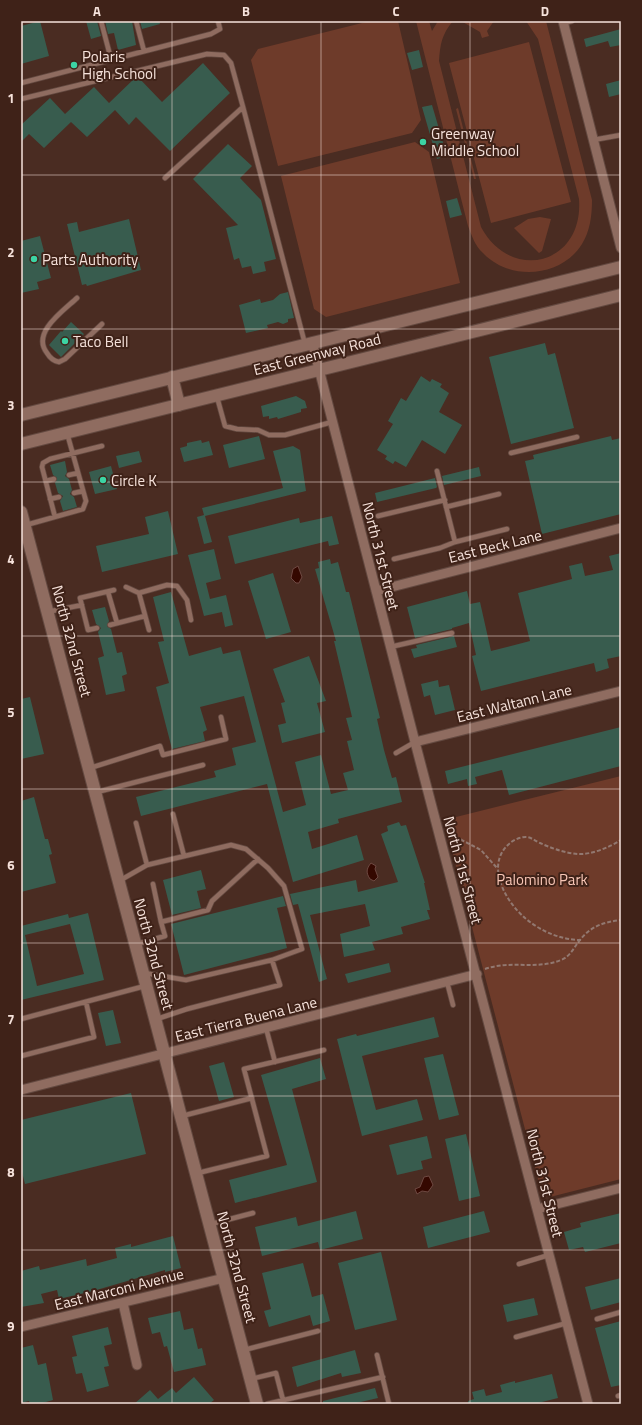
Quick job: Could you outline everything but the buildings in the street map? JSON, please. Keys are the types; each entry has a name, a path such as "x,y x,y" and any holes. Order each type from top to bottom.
{"main road":[{"name":"East Greenway Road","path":"21,414 621,267"},
{"name":"East Greenway Road","path":"21,444 621,295"},
{"path":"172,377 179,405"},
{"name":"North 32nd Street","path":"21,512 257,1404"}],"street":[{"path":"566,22 593,140 621,248"},
{"name":"North 31st Street","path":"308,343 319,370 414,742 477,974 588,1404"},
{"name":"East Beck Lane","path":"376,591 621,528"},
{"name":"East Waltann Lane","path":"414,742 621,691"},
{"name":"East Tierra Buena Lane","path":"21,1090 477,974"},
{"path":"537,1209 621,1188"},
{"name":"East Marconi Avenue","path":"21,1327 224,1278"},
{"path":"123,1303 137,1365"}],"lane":[{"path":"101,21 111,60"},
{"path":"136,21 144,51"},
{"path":"21,82 211,34 220,29 218,21"},
{"path":"21,99 207,54 217,54 229,58 308,343"},
{"path":"166,178 243,107"},
{"path":"593,140 621,135"},
{"path":"77,298 44,331 42,345 50,358 59,362 65,360 102,324"},
{"path":"216,396 225,426 238,429 258,430 269,435 285,434 332,422"},
{"path":"24,525 83,509 86,501 68,433"},
{"path":"511,453 577,437"},
{"path":"55,517 42,467 43,463 50,459 102,446"},
{"path":"437,470 454,542"},
{"path":"68,475 78,473"},
{"path":"46,481 54,479"},
{"path":"74,493 83,491"},
{"path":"446,507 499,494"},
{"path":"50,499 59,496"},
{"path":"378,516 444,500"},
{"path":"394,559 507,529"},
{"path":"126,587 139,593 167,585 177,586 187,600 190,620"},
{"path":"97,628 88,630 80,598 114,590"},
{"path":"108,592 117,623"},
{"path":"139,593 149,630"},
{"path":"48,612 82,605"},
{"path":"110,625 145,616"},
{"path":"390,647 452,633"},
{"path":"89,768 160,746 163,755 226,739 221,717"},
{"path":"396,753 414,742"},
{"path":"95,792 203,765"},
{"path":"173,814 184,856"},
{"path":"136,822 147,865"},
{"path":"119,882 147,865 231,845 246,849 258,859 284,886 302,949 272,960 186,980 143,973"},
{"path":"161,922 208,910 212,901 258,859"},
{"path":"135,944 165,936 152,884"},
{"path":"155,1020 187,1009 280,985 272,960"},
{"path":"447,982 453,1005"},
{"path":"21,1019 146,985"},
{"path":"21,1056 94,1037 86,1002"},
{"path":"266,1028 275,1062"},
{"path":"196,1174 267,1156 244,1069 324,1050"},
{"path":"181,1117 252,1098"},
{"path":"209,1224 253,1213"},
{"path":"519,1264 549,1255"},
{"path":"597,1318 621,1312"},
{"path":"516,1337 567,1323"},
{"path":"243,1351 318,1331"},
{"path":"377,1355 390,1404"},
{"path":"251,1379 276,1373 283,1400"},
{"path":"267,1404 382,1377"}],"path":[{"path":"450,834 481,850 497,868"},
{"path":"580,940 561,938 536,926 524,918 515,909 499,879 497,868 502,853 509,843 516,839 526,837 547,846 579,854 598,850 621,840"},
{"path":"485,970 499,966 549,964 563,959 569,955 580,940 600,924 621,920"}],"green space":[{"path":"370,21 398,21 421,120 412,133 278,166 251,60 258,49"},
{"path":"416,21 429,21 432,31 438,21 453,21 446,30 442,40 439,61 481,227 494,245 510,256 527,260 543,259 558,252 570,239 577,221 579,199 538,39 526,21 546,21 592,200 592,212 585,239 573,255 561,264 534,272 506,268 494,262 480,250 476,244 468,226"},
{"path":"461,21 494,21 487,31 489,36 482,38 480,32"},
{"path":"529,42 571,202 491,223 449,63"},
{"path":"458,108 476,179 474,179 456,109"},
{"path":"415,142 429,152 460,283 326,317 314,309 281,176"},
{"path":"540,217 551,219 542,251 539,253 514,228 528,219"},
{"name":"Palomino Park","path":"621,776 621,1179 550,1197 542,1194 444,820"}],"shaded area":[{"path":"298,566 302,577 299,583 296,583 291,578 293,569"},
{"path":"371,863 376,866 375,869 378,877 374,881 370,879 367,873 367,869"},
{"path":"429,1176 433,1185 428,1192 422,1191 417,1194 415,1189 420,1187 424,1177"}],"place":[{"name":"Polaris High School","path":"74,65"},
{"name":"Greenway Middle School","path":"423,142"},
{"name":"Parts Authority","path":"34,259"},
{"name":"Taco Bell","path":"65,341"},
{"name":"Circle K","path":"103,480"}]}
